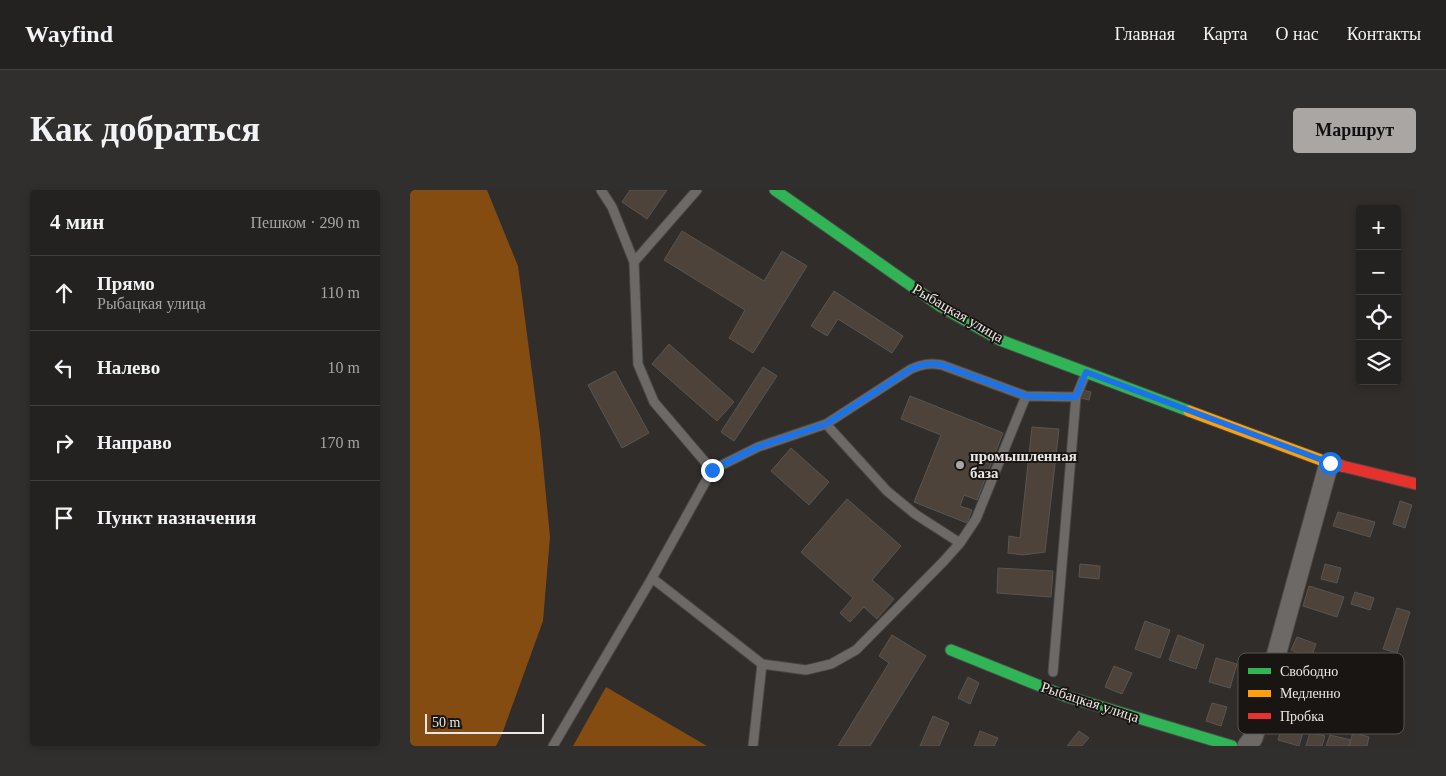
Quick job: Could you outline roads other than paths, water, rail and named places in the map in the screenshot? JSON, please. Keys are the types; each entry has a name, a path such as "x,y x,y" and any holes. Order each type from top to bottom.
{"street":[{"name":"Рыбацкая улица","path":"775,190 940,306 1000,340 1330,463 1416,484"},
{"path":"1277,653 1330,463"},
{"name":"Рыбацкая улица","path":"951,650 1065,696 1232,746"},
{"path":"1247,746 1253,734"}],"lane":[{"path":"602,190 612,207 634,262 638,364 654,402 712,470"},
{"path":"634,262 697,190"},
{"path":"553,746 652,578 712,470 758,447 826,424 921,364 932,363 942,365 1026,396 1076,397"},
{"path":"1053,672 1076,397 1086,372"},
{"path":"652,578 762,664 806,670 831,664 856,650 960,543 976,519 1026,396"},
{"path":"826,424 887,491 915,514 960,543"},
{"path":"753,746 762,664"}],"place":[{"name":"промышленная база","path":"960,465"}]}
